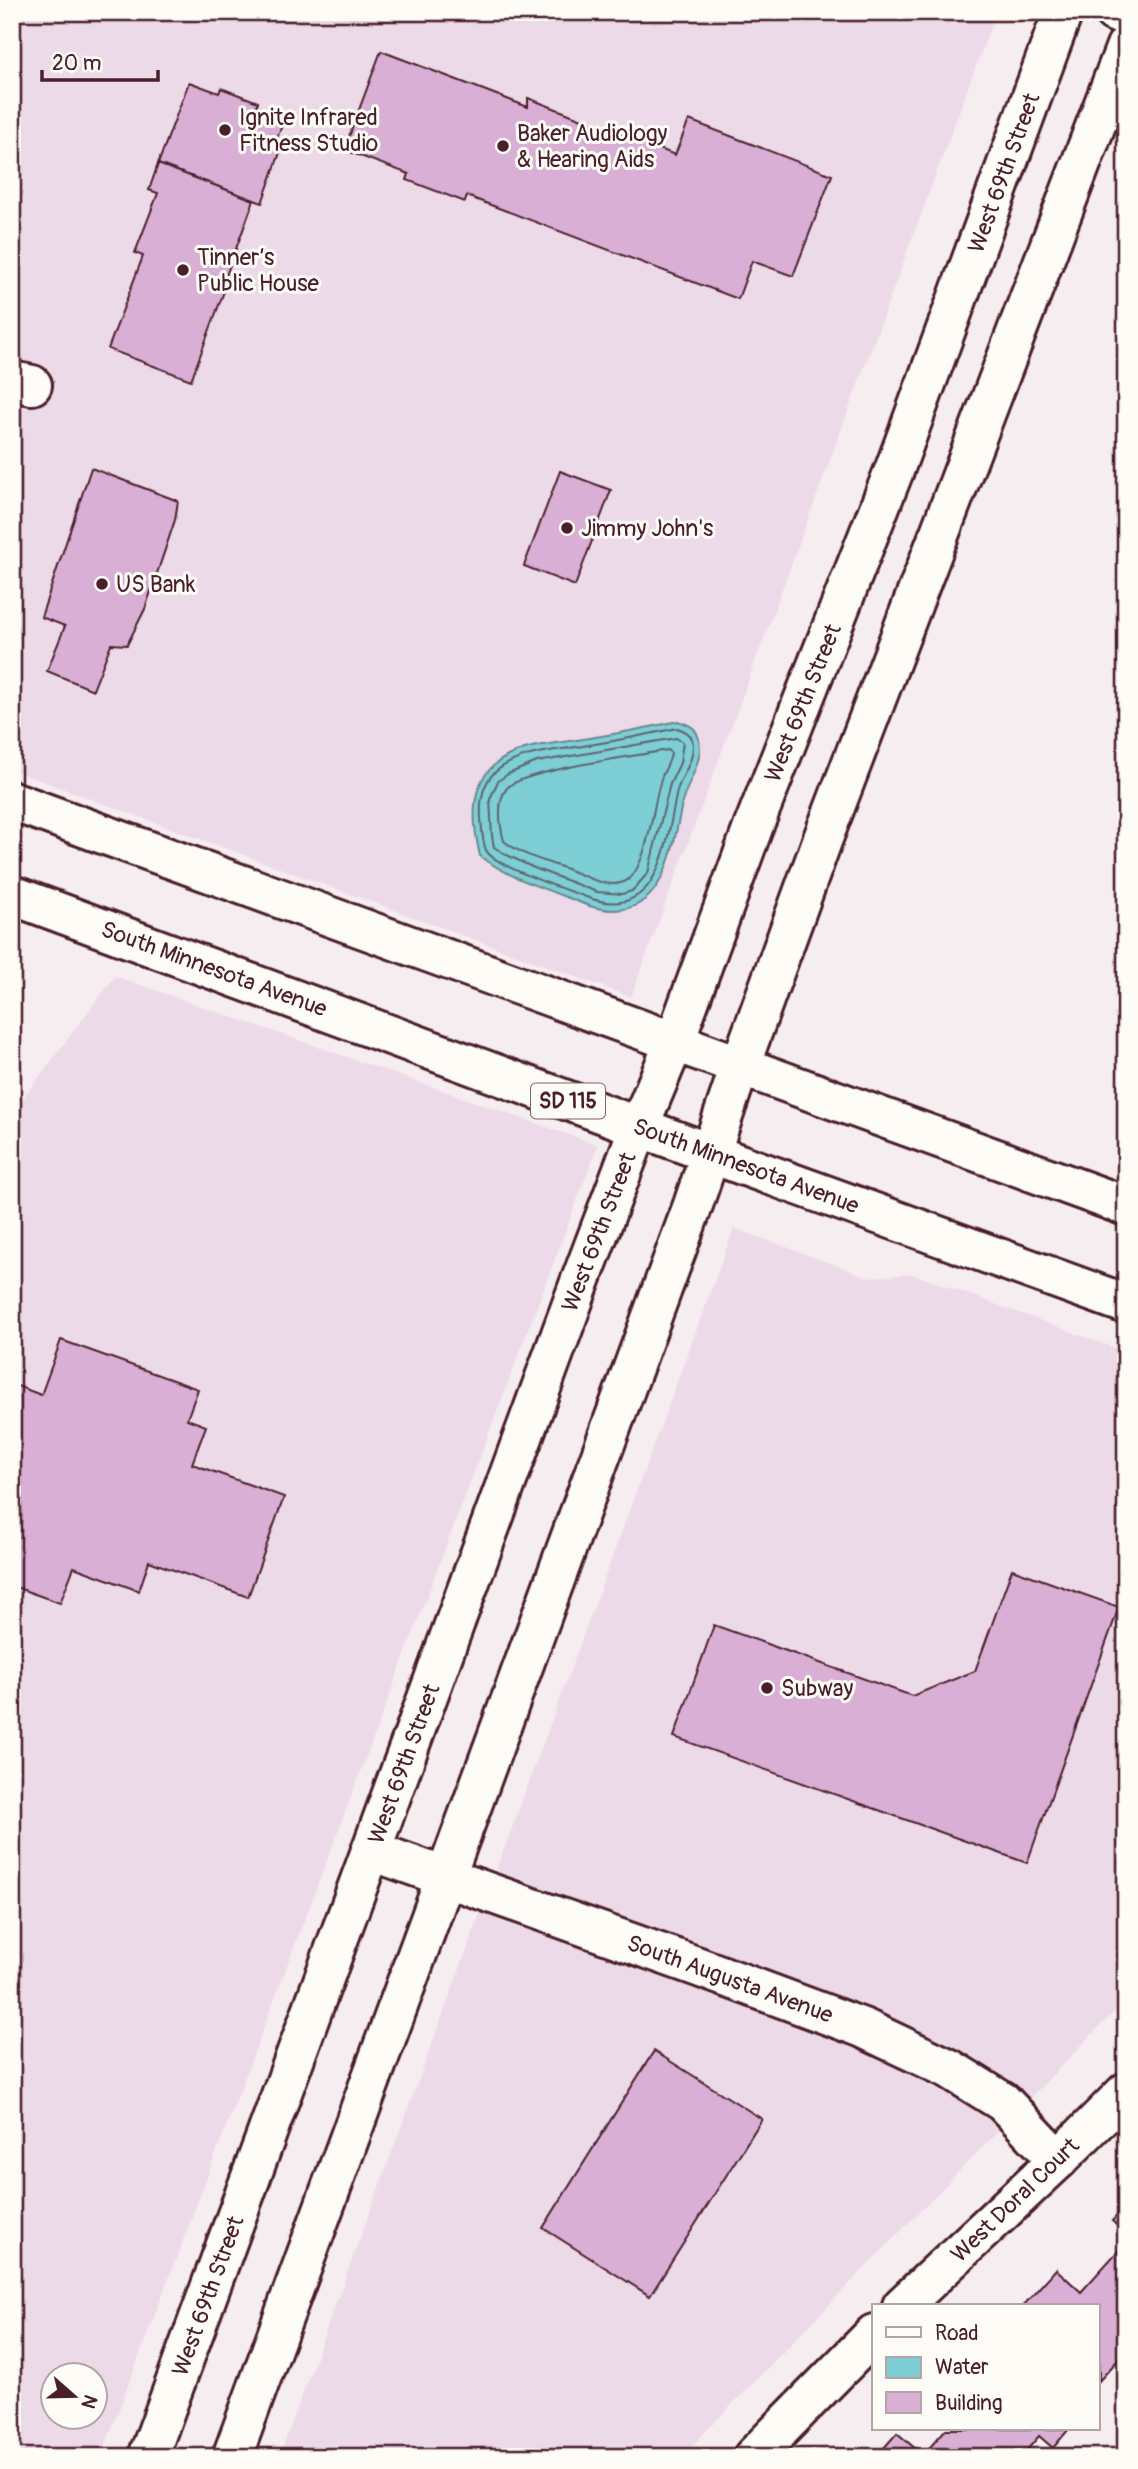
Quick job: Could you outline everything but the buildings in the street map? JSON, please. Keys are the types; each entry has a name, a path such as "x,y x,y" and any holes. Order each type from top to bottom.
{"main road":[{"name":"West 69th Street","path":"148,2457 639,1127 674,1043 754,825 895,468 1063,12"},
{"path":"1114,12 1126,16"},
{"path":"232,2457 712,1154 740,1066 885,674 1126,46"},
{"path":"12,801 1126,1206"},
{"name":"South Minnesota Avenue","path":"12,895 1126,1304"},
{"name":"South Augusta Avenue","path":"372,1851 684,1961 863,2028 950,2069 1003,2102 1058,2160"},
{"name":"West Doral Court","path":"904,2304 1058,2160 1126,2092"},
{"path":"754,2457 872,2336"}],"shaded area":[{"path":"12,12 996,12 631,997 12,770"},
{"path":"115,976 598,1145 101,2457 12,2457 12,1113"},
{"path":"734,1228 868,1277 913,1274 1126,1352 1126,2004 1112,2014 681,2457 279,2457"}],"water":[{"path":"678,721 695,730 700,753 684,795 668,863 649,896 635,906 617,910 589,906 520,879 480,856 474,818 475,801 487,772 499,761 515,752 536,746"}],"place":[{"name":"Ignite Infrared Fitness Studio","path":"225,130"},
{"name":"Baker Audiology & Hearing Aids","path":"503,146"},
{"name":"Tinner’s Public House","path":"183,270"},
{"name":"Jimmy John's","path":"567,528"},
{"name":"US Bank","path":"102,584"},
{"name":"Subway","path":"767,1688"}]}
